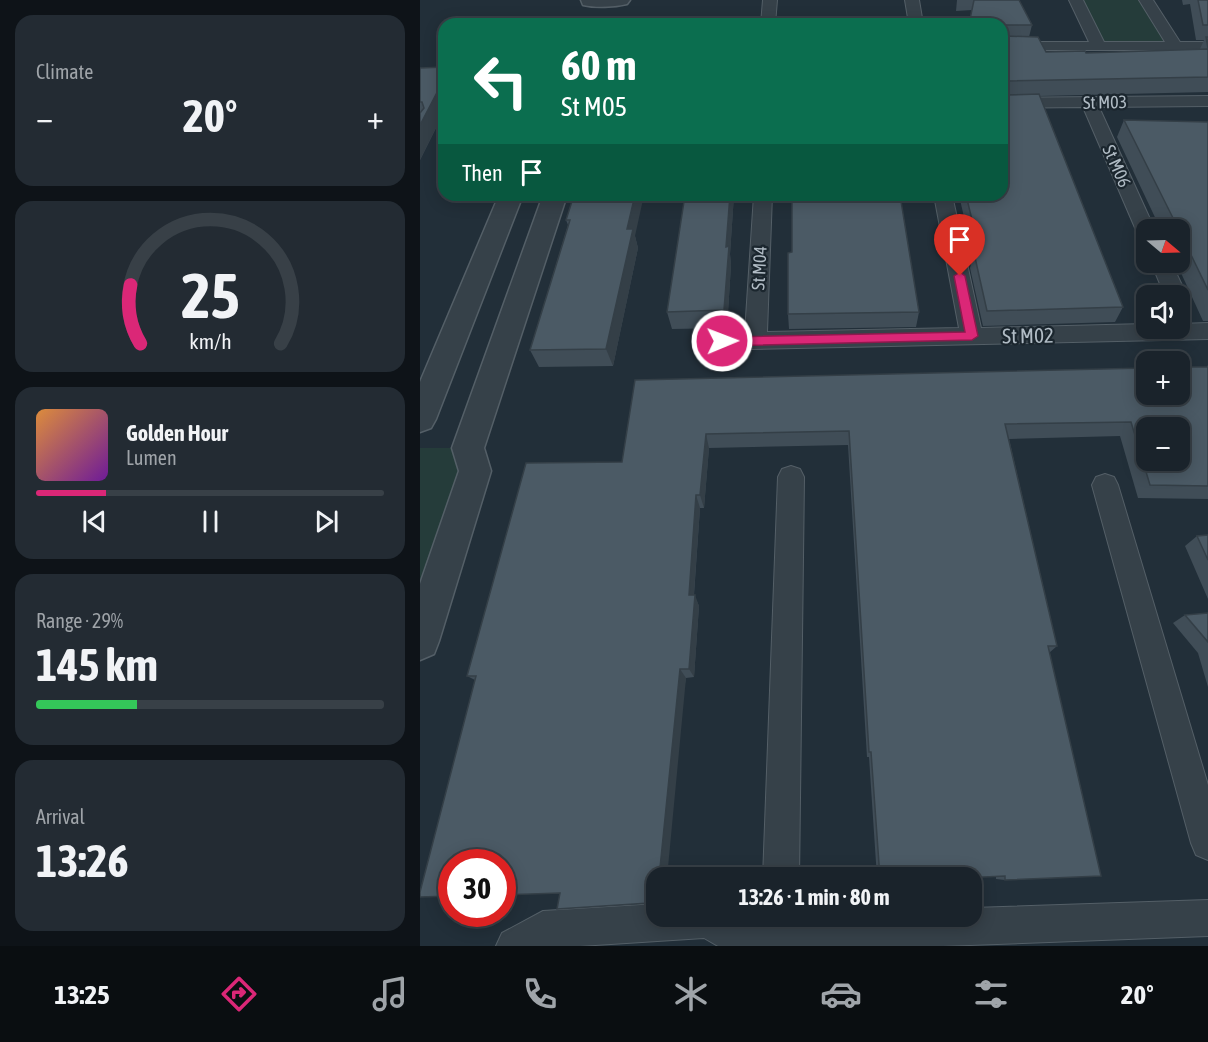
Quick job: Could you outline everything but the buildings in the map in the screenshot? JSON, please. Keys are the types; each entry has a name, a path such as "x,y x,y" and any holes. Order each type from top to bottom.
{"street":[{"path":"768,18 770,0"},
{"path":"912,0 915,18"},
{"path":"1076,0 1099,46"},
{"path":"1146,0 1175,46"},
{"path":"587,6 619,5"},
{"path":"1008,46 1208,46"},
{"name":"St M03","path":"1008,103 1208,101"},
{"name":"St M06","path":"1089,102 1141,219"},
{"path":"420,419 509,201"},
{"name":"St M04","path":"756,340 763,201"},
{"path":"944,201 972,336"},
{"path":"500,223 550,208"},
{"path":"420,641 475,471 468,448 550,208"},
{"path":"1190,317 1200,331"},
{"name":"St M02","path":"705,342 1200,331"},
{"path":"437,376 493,375"},
{"path":"781,867 791,477"},
{"path":"1105,485 1208,843"},
{"path":"514,946 543,930 708,919 730,941 779,932 1208,918"}],"green space":[{"path":"1076,0 1146,0 1175,46 1099,46"},
{"path":"420,448 468,448 420,641"}],"route":[{"path":"722,341 972,336 960,276"}]}
